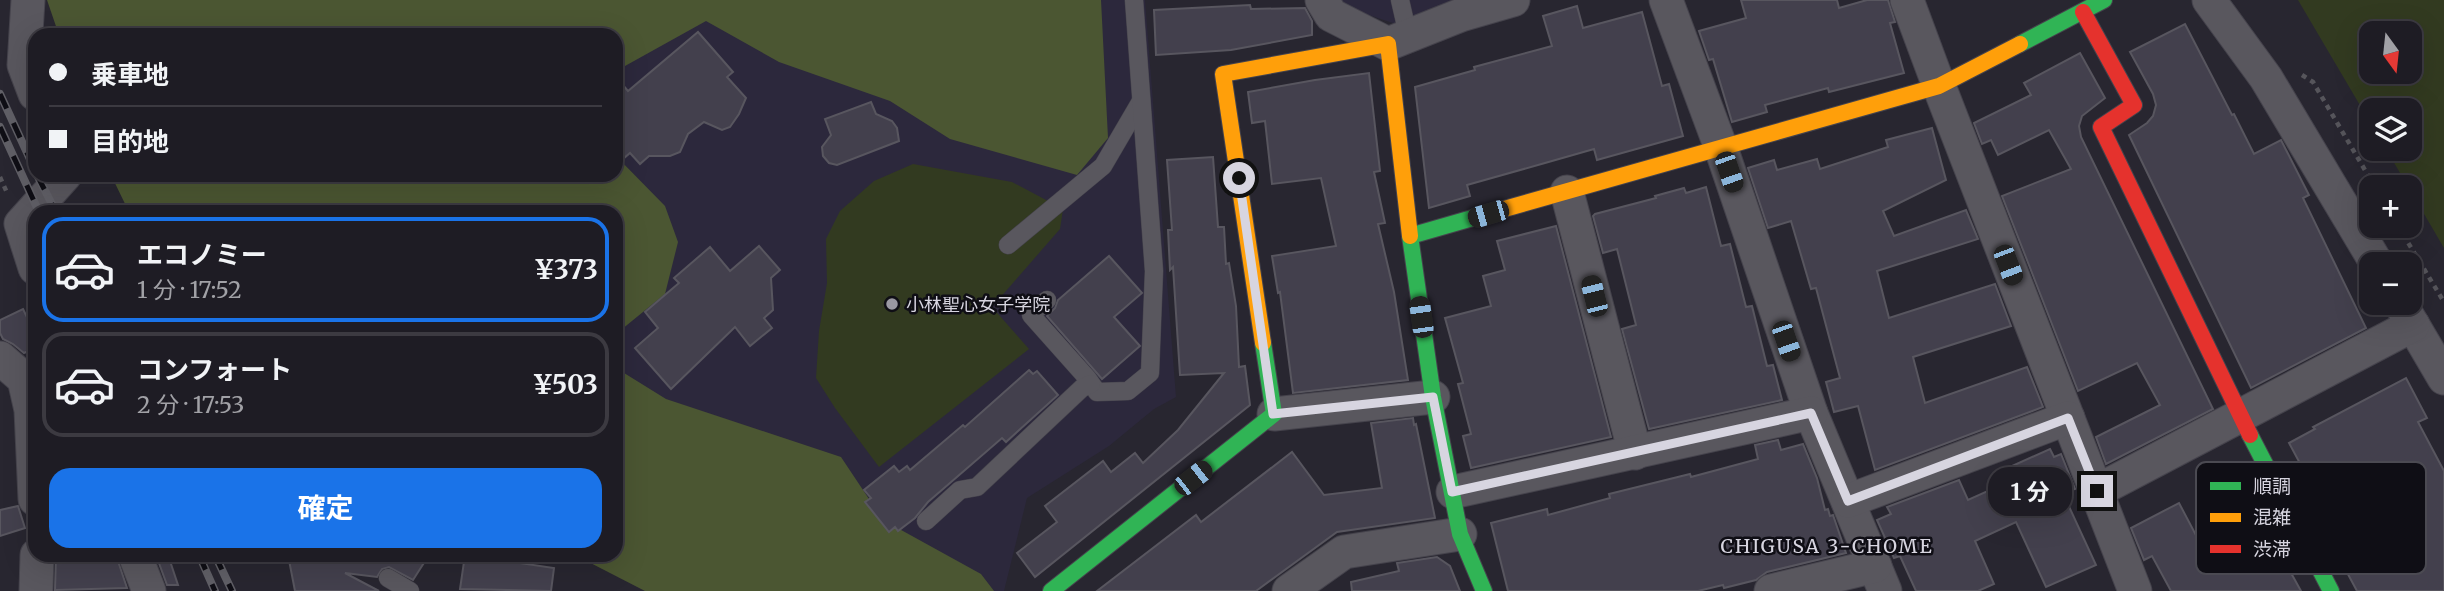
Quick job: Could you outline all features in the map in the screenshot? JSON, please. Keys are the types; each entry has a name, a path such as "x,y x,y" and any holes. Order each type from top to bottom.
{"street":[{"path":"27,0 24,65 28,76"},
{"path":"1322,0 1331,15 1398,39"},
{"path":"1273,414 1223,74 1398,39 1461,15 1513,0"},
{"path":"1666,0 1721,148 1811,413 1880,578 1771,591"},
{"path":"1907,0 2135,591"},
{"path":"1410,236 1939,86 2104,0"},
{"path":"2209,0 2266,78 2370,252"},
{"path":"2082,12 2134,105 2101,127 2265,462"},
{"path":"1398,39 1410,236 1433,397 1460,534 1484,591"},
{"path":"39,205 59,182"},
{"path":"1567,192 1635,453"},
{"path":"28,217 21,225 28,251"},
{"path":"2097,491 2242,417 2405,315"},
{"path":"2408,315 2444,378"},
{"path":"20,372 28,400"},
{"path":"1051,591 1273,414 1433,397"},
{"path":"1452,492 1811,413"},
{"path":"1848,501 2068,418"},
{"path":"1289,591 1344,552 1460,534"},
{"path":"36,591 37,562"},
{"path":"138,562 149,591"},
{"path":"2322,574 2331,591"}],"lane":[{"path":"1047,300 1031,315 1097,392 1128,391 1150,373 1154,271 1134,0"},
{"path":"1398,39 1400,0"},
{"path":"1008,245 1103,166 1141,101"},
{"path":"926,521 960,490 977,487 1082,388 1091,384"},
{"path":"388,578 410,591"}],"path":[{"path":"2405,238 2444,302"}],"shaded area":[{"name":"小林聖心女子学院","path":"73,0 1145,0 1176,397 1154,409 1109,446 1027,498 1004,591 750,591 623,546 623,205 616,205 616,182 623,182 623,28 507,28"},
{"path":"1341,0 1477,0 1396,24 1347,8"}],"green space":[{"path":"47,0 1101,0 1108,138 1077,175 950,139 890,101 779,62 706,21 623,67 623,28 57,28"},
{"path":"2298,0 2444,0 2444,248 2422,210 2422,175 2401,175 2393,161 2422,161 2422,98 2359,98 2359,104"},
{"path":"623,163 665,206 678,242 665,294 623,328 623,205 126,205 114,182 623,182"},
{"path":"913,164 1012,182 1063,209 1060,229 992,307 1029,349 879,467 816,378 819,331 827,283 826,239 840,211 874,181"},
{"path":"623,372 666,399 841,457 883,520 981,574 994,591 645,591 589,562 623,562"}],"building":[{"path":"1741,0 1837,0 1839,8 1867,0 1888,0 1895,22 1890,23 1904,73 1829,92 1828,88 1765,105 1767,112 1732,122 1713,59 1709,60 1699,31 1746,18"},
{"path":"1250,5 1251,9 1305,8 1312,21 1312,35 1231,50 1156,55 1154,10"},
{"path":"1577,6 1583,28 1642,12 1662,86 1669,84 1683,136 1597,160 1594,149 1467,185 1470,196 1429,208 1415,87 1475,70 1474,67 1552,46 1543,16"},
{"path":"2185,24 2254,154 2281,140 2309,195 2303,198 2366,328 2251,388 2129,135 2147,123 2153,116 2156,105 2153,94 2130,52"},
{"path":"698,32 733,72 727,77 746,98 730,127 722,130 704,122 688,134 680,152 670,156 649,156 640,164 630,153 623,159 623,85 628,91"},
{"path":"2080,53 2105,98 2082,116 2079,126 2081,137 2213,409 2106,464 2096,437 2160,405 2137,363 2078,391 2002,196 2071,169 2049,130 1998,155 1991,140 1982,144 1974,123 2031,95 2024,83"},
{"path":"1369,73 1380,171 1374,172 1385,223 1378,224 1394,292 1408,380 1293,393 1280,292 1278,293 1272,256 1336,246 1321,178 1272,184 1265,121 1252,123 1248,92"},
{"path":"871,102 876,114 892,121 897,128 899,141 837,165 829,163 823,156 822,147 831,135 825,119"},
{"path":"1932,128 1946,180 1883,211 1894,236 1966,210 1978,239 1877,271 1889,318 1995,284 2011,326 1913,357 1925,403 2027,367 2043,407 1875,470 1858,406 1834,412 1826,382 1840,378 1816,288 1811,289 1791,221 1768,228 1748,168 1774,160 1777,170 1817,159 1820,169 1888,147 1886,140"},
{"path":"1213,157 1218,227 1224,227 1226,264 1229,263 1236,306 1239,367 1245,366 1250,405 1035,577 1017,553 1057,522 1045,506 1103,461 1111,472 1135,453 1143,463 1178,430 1224,373 1180,375 1173,267 1170,270 1168,230 1172,230 1167,160"},
{"path":"1706,187 1721,246 1730,244 1746,307 1752,306 1767,366 1773,365 1782,400 1649,429 1622,329 1636,325 1617,249 1603,253 1593,216 1684,188 1686,193"},
{"path":"1556,226 1611,437 1471,468 1463,436 1471,434 1458,384 1463,383 1445,318 1491,306 1483,276 1505,270 1497,241"},
{"path":"759,246 780,270 771,278 773,310 764,318 772,328 750,346 735,327 671,389 635,348 658,328 645,312 679,283 674,278 710,247 730,271"},
{"path":"1109,256 1142,293 1114,317 1140,346 1102,379 1047,316 1058,300"},
{"path":"23,309 28,319 28,351 24,353 3,339 0,320"},
{"path":"1029,370 1033,374 1037,371 1058,395 1006,442 1002,438 928,502 915,518 898,531 895,527 889,532 865,502 871,498 864,490 894,466 899,472 907,466 910,470 963,425 965,427"},
{"path":"2406,378 2427,418 2418,422 2444,471 2444,591 2357,591 2348,574 2426,574 2426,462 2299,462 2289,443 2315,429 2313,427"},
{"path":"1413,418 1435,518 1337,532 1256,591 1097,591 1196,515 1201,522 1292,452 1324,495 1382,488 1371,423"},
{"path":"1778,440 1781,450 1803,444 1817,478 1825,510 1828,509 1830,516 1833,515 1846,553 1767,572 1756,580 1698,591 1508,591 1491,523 1547,509 1548,515 1610,498 1609,494 1690,474 1691,477 1758,459 1755,445"},
{"path":"2050,449 2054,457 2061,454 2075,489 2069,491 2072,497 2066,500 2096,565 2046,587 2016,522 1975,541 1994,584 1978,591 1916,591 1900,556 1894,558 1877,520 1891,514 1887,507 1959,480 1968,500 2017,478 2012,466"},
{"path":"2179,503 2196,535 2196,574 2292,574 2301,591 2171,591 2152,556 2144,560 2131,528"},
{"path":"18,506 25,528 0,536 0,510"},
{"path":"1437,557 1450,566 1460,591 1352,591 1351,582 1399,571 1397,563"},
{"path":"56,562 118,562 127,588 55,590"},
{"path":"159,562 170,562 178,585 167,585"},
{"path":"289,562 425,562 413,580 389,567 382,569 377,577 345,573 379,591 295,591"},
{"path":"464,562 513,562 554,568 551,591 460,589"}],"railway":[{"path":"0,94 28,155"},
{"path":"0,127 36,205"},
{"path":"41,182 52,205"},
{"path":"202,562 215,591"},
{"path":"218,562 232,591"}],"traffic: fast":[{"path":"2020,44 2104,0"},
{"path":"1476,217 1410,236 1433,397 1460,534 1484,591"},
{"path":"1051,591 1274,414 1263,343"},
{"path":"2250,435 2264,462"},
{"path":"2322,574 2331,591"}],"traffic: slow":[{"path":"1263,343 1223,74 1388,44 1410,236"},
{"path":"1476,217 1939,86 2020,44"}],"traffic: jam":[{"path":"2083,12 2134,105 2101,127 2250,435"}],"place":[{"name":"小林聖心女子学院","path":"892,304"}],"district":[{"name":"CHIGUSA 3-CHOME","path":"1827,546"}],"route":[{"path":"1239,178 1273,414 1433,397 1452,492 1811,413 1848,501 2068,418 2097,491"}]}
